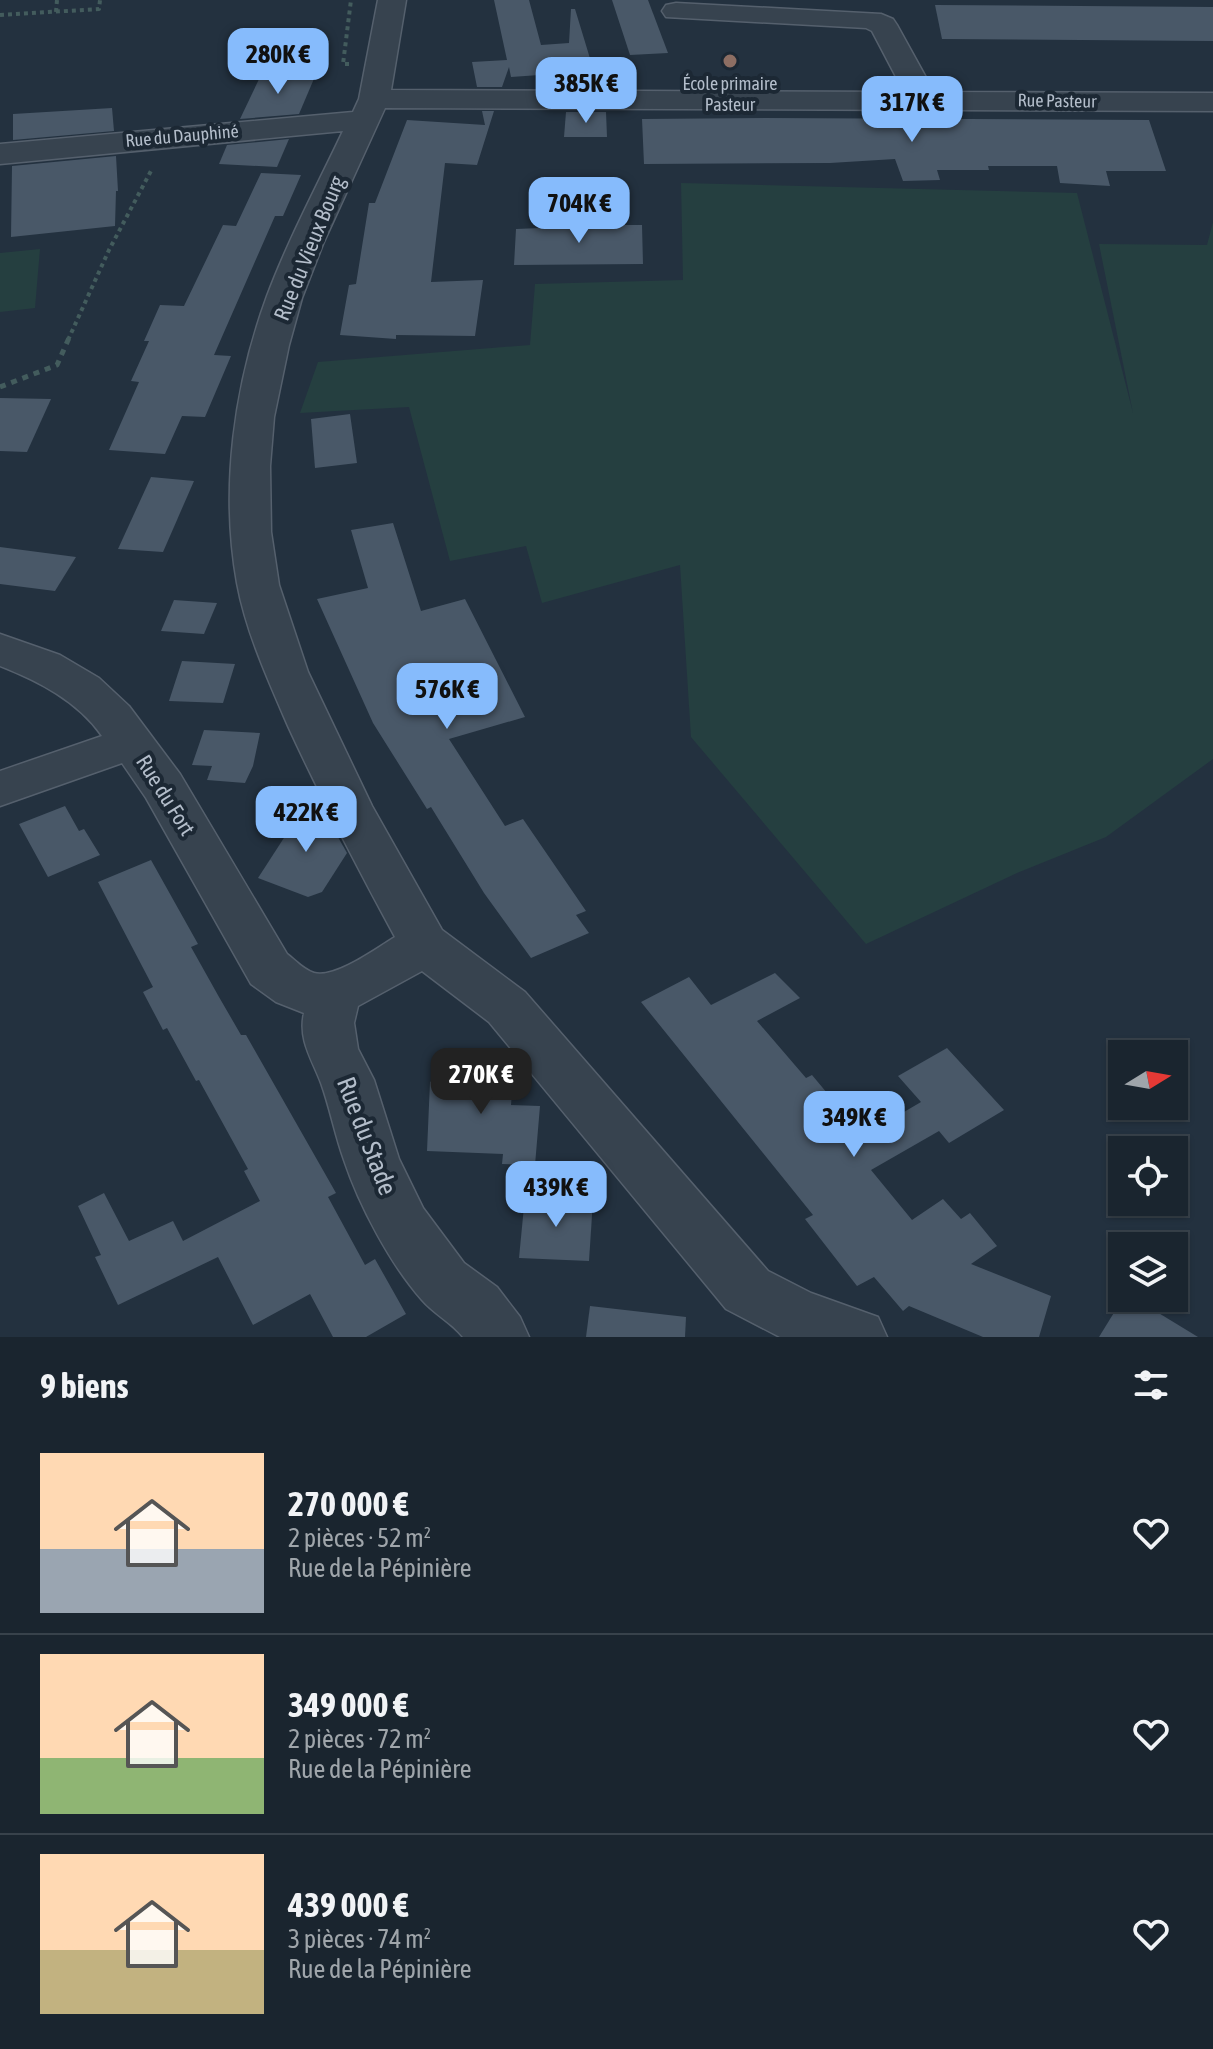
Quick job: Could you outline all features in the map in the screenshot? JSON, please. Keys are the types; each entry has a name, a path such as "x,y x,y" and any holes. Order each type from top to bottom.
{"street":[{"name":"Rue du Vieux Bourg","path":"392,0 369,110 284,298 255,417 250,466 251,532 258,585 286,672 349,808 424,944"},
{"path":"883,25 900,0"},
{"path":"676,11 871,20 883,25 923,99"},
{"name":"Rue Pasteur","path":"369,110 923,99 1213,102"},
{"name":"Rue du Dauphiné","path":"0,154 369,110"},
{"name":"Rue du Fort","path":"0,649 44,666 83,689 113,717 163,786 269,969 292,987 314,994 334,994"},
{"path":"1,788 134,743"},
{"path":"334,994 424,944 507,1007 747,1290 795,1315 857,1337"},
{"name":"Rue du Stade","path":"334,994 328,1023 332,1051 352,1093 372,1162 403,1226 443,1282 476,1307 499,1337"}],"path":[{"path":"56,12 57,0"},
{"path":"0,15 99,9 100,0"},
{"path":"0,387 57,365 109,250 170,136"}],"green space":[{"path":"681,183 1077,193 1133,413 1099,244 1207,245 1213,222 1213,759 1106,837 1017,873 866,944 691,737 680,565 542,603 526,546 450,561 409,407 300,413 318,362 530,345 535,284 683,280"},
{"path":"40,249 35,308 0,312 0,253"}],"building":[{"path":"494,0 529,0 541,45 569,43 571,9 575,9 599,88 567,88 568,73 511,77 509,67 502,87 477,87 472,62 507,60"},
{"path":"612,0 648,0 668,53 630,55"},
{"path":"935,5 1213,7 1213,41 942,39"},
{"path":"316,74 299,114 240,119 260,77"},
{"path":"112,108 114,131 13,140 13,114"},
{"path":"482,111 494,111 477,165 445,163 431,282 483,280 475,336 396,335 396,339 340,335 349,285 356,284 369,203 375,203 407,120 485,125"},
{"path":"566,112 606,112 607,137 564,137"},
{"path":"642,119 1149,120 1166,171 1106,171 1110,186 1060,183 1057,166 937,170 940,180 903,181 895,159 830,163 644,164"},
{"path":"289,139 277,167 219,164 227,145"},
{"path":"116,156 118,191 115,226 11,237 12,166"},
{"path":"261,173 301,175 283,216 275,216 214,355 231,356 205,417 182,416 165,454 109,450 139,382 131,381 149,341 144,341 160,305 184,306 223,225 236,226"},
{"path":"540,225 642,225 643,264 514,265 516,229 540,228"},
{"path":"0,398 51,399 27,452 0,451"},
{"path":"350,414 357,463 315,468 311,419"},
{"path":"151,477 194,481 163,552 118,549"},
{"path":"393,523 421,611 465,599 525,717 449,739 505,826 523,819 586,911 576,915 589,933 531,958 484,893 431,807 427,809 373,723 317,599 368,588 351,530"},
{"path":"0,547 76,557 55,591 0,584"},
{"path":"174,600 217,603 204,634 161,631"},
{"path":"182,661 235,664 223,703 169,701"},
{"path":"204,730 260,733 253,766 245,783 207,780 212,766 192,765"},
{"path":"313,793 347,853 322,892 308,897 258,878"},
{"path":"65,806 79,831 84,829 100,855 48,877 19,824"},
{"path":"151,860 198,944 191,947 241,1035 246,1035 336,1193 328,1197 365,1265 375,1259 406,1314 366,1337 333,1337 310,1294 253,1325 218,1257 118,1305 95,1257 101,1255 78,1206 104,1193 129,1241 173,1221 183,1241 260,1201 244,1171 248,1169 199,1080 196,1081 167,1028 163,1030 143,992 153,987 98,882"},
{"path":"775,973 800,998 757,1021 806,1078 812,1075 863,1136 921,1102 898,1076 947,1048 1004,1110 949,1143 939,1131 871,1170 912,1220 943,1199 961,1219 970,1213 997,1246 971,1264 1051,1296 1039,1337 983,1337 909,1306 903,1311 874,1277 857,1286 805,1219 813,1215 641,1002 689,977 711,1005"},
{"path":"449,1068 514,1069 511,1105 540,1106 535,1165 502,1164 503,1154 427,1151 430,1082"},
{"path":"525,1196 593,1200 589,1261 519,1258"},
{"path":"590,1306 686,1317 685,1337 586,1337"},
{"path":"1114,1312 1157,1312 1198,1337 1099,1337"}],"place":[{"name":"École primaire Pasteur","path":"730,61"}]}
